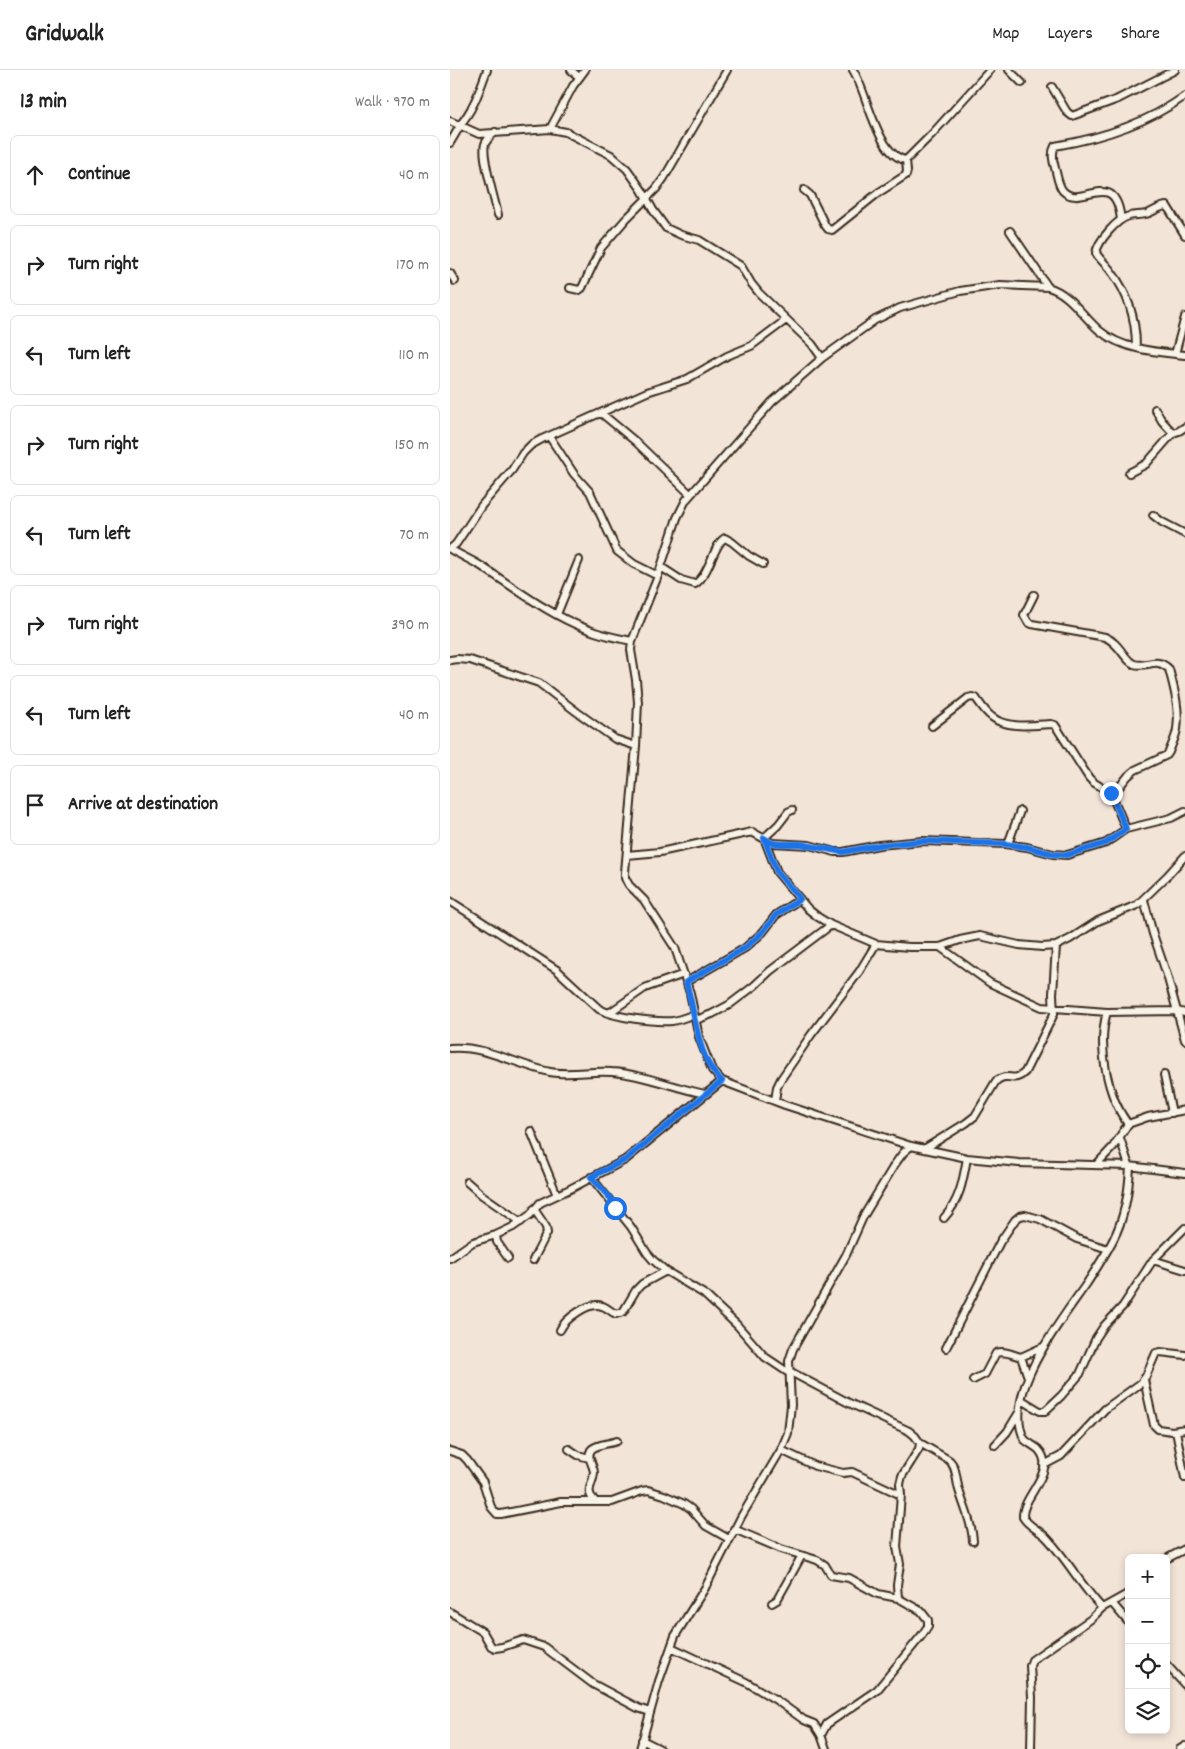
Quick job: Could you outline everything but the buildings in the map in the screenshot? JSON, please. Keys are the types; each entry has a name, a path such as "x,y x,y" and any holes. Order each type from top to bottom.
{"street":[{"path":"450,143 478,94 487,70"},
{"path":"571,70 579,77"},
{"path":"550,129 579,77 585,70"},
{"path":"570,288 579,290 582,288 601,248 664,178 727,70"},
{"path":"853,70 883,140 897,157 906,160"},
{"path":"906,160 990,70"},
{"path":"1010,70 1022,83"},
{"path":"1052,87 1067,112 1072,116 1118,99 1175,70"},
{"path":"1122,220 1118,203 1113,196 1105,192 1073,196 1064,192 1061,188 1052,156 1053,148 1055,146 1097,138 1141,122 1175,104 1185,96"},
{"path":"450,121 479,134 550,129 566,132 611,155 627,169 647,198 652,210 666,228 681,235 700,240 741,266 760,294 812,344 822,358"},
{"path":"495,132 484,147 498,215"},
{"path":"804,190 810,195 828,229 832,230 878,193 906,174 906,160"},
{"path":"1136,347 1136,327 1130,306 1117,279 1096,253 1099,243 1122,220 1131,216 1140,216 1163,206 1167,206 1185,235"},
{"path":"1010,231 1048,287"},
{"path":"450,273 455,281"},
{"path":"1185,355 1136,347 1111,338 1096,327 1064,295 1054,289 1048,287 1000,285 960,291 900,308 875,320 822,358 772,402 690,494 677,518 658,576 632,641 631,650 638,702 632,806 627,836 625,878 629,885 644,900 675,948 695,1017 696,1031 712,1070 722,1081 911,1146 966,1158 1019,1163 1129,1166 1185,1173"},
{"path":"1174,354 1185,317"},
{"path":"632,641 606,636 585,629 532,600 450,549 456,544 482,505 531,445 647,392 687,379 722,359 751,346 786,320"},
{"path":"1155,409 1162,422 1173,432"},
{"path":"601,413 636,442 690,494"},
{"path":"1128,473 1150,461 1173,432 1185,427"},
{"path":"549,436 574,474 590,492 617,551 634,564 658,576"},
{"path":"1154,515 1162,522 1185,534"},
{"path":"661,567 681,580 695,584 699,582 706,572 720,542 725,538 749,556 764,564"},
{"path":"557,614 579,560"},
{"path":"1034,595 1024,615 1028,622 1105,637 1113,640 1131,662 1136,664 1160,663 1169,670 1176,697 1178,720 1175,737 1169,752 1167,755 1134,770 1112,796"},
{"path":"450,660 457,658 470,660 539,683 615,739 636,746"},
{"path":"932,726 968,698 972,697 976,698 993,718 1003,722 1018,725 1051,724 1058,729 1093,782 1108,791 1112,796 1126,829"},
{"path":"764,838 792,810"},
{"path":"1008,844 1020,811"},
{"path":"627,855 660,852 746,832 752,832 772,843 800,844 843,852 880,845 923,841 1008,844 1053,854 1067,855 1106,843 1126,829 1171,818 1185,811"},
{"path":"764,838 777,872 818,917 831,925 876,944 909,947 940,947 980,936 1019,945 1056,946 1098,920 1128,910 1144,900 1185,856"},
{"path":"686,982 745,948 763,932 776,915 800,899"},
{"path":"1144,900 1184,1029 1185,1040"},
{"path":"450,901 557,970 599,1009 609,1013 644,1019 674,1021 712,1014 729,1005 831,925"},
{"path":"776,1101 776,1087 781,1079 859,972 876,944"},
{"path":"924,1149 975,1116 996,1081 1004,1076 1014,1078 1021,1076 1025,1072 1049,1024 1054,1008 1056,946"},
{"path":"940,947 990,983 1042,1007 1107,1012 1177,1011 1185,1013"},
{"path":"609,1013 645,988 684,974"},
{"path":"1107,1012 1103,1027 1103,1055 1115,1101 1128,1124"},
{"path":"450,1048 478,1050 560,1074 603,1071 631,1074 683,1090 705,1094"},
{"path":"1164,1075 1172,1113"},
{"path":"450,1258 473,1242 496,1235 521,1222 540,1203 625,1160 722,1081"},
{"path":"1097,1164 1120,1138 1128,1124 1148,1117 1185,1110"},
{"path":"531,1131 557,1195"},
{"path":"1102,1608 1090,1596 1047,1538 1022,1517 1024,1507 1041,1478 1044,1465 1038,1449 1022,1436 1019,1420 1028,1377 1043,1347 1108,1249 1126,1208 1129,1166 1120,1138"},
{"path":"640,1749 658,1681 675,1636 714,1571 734,1529 781,1450 788,1433 791,1405 789,1361 793,1348 846,1255 863,1217 903,1152 911,1146"},
{"path":"944,1218 953,1209 959,1197 966,1158"},
{"path":"591,1177 631,1227 647,1253 666,1271 704,1294 737,1324 778,1367 909,1432 920,1442 949,1460 953,1464 959,1491 969,1518 973,1541"},
{"path":"467,1182 482,1195 521,1222"},
{"path":"533,1260 547,1233 546,1226 534,1210"},
{"path":"946,1348 1000,1242 1015,1220 1020,1216 1025,1215 1040,1219 1077,1240 1108,1249"},
{"path":"1022,1400 1040,1411 1045,1411 1061,1396 1080,1374 1091,1348 1104,1326 1123,1306 1153,1260 1185,1228"},
{"path":"496,1235 497,1242 508,1258"},
{"path":"1153,1260 1185,1270"},
{"path":"560,1330 567,1320 591,1306 604,1306 616,1314 623,1312 636,1290 642,1284 666,1271"},
{"path":"972,1380 985,1374 996,1353 1008,1353 1021,1358 1043,1347"},
{"path":"1044,1465 1061,1456 1105,1409 1144,1380 1156,1353 1185,1355"},
{"path":"1021,1358 1028,1377"},
{"path":"1144,1380 1154,1425 1161,1431 1185,1429"},
{"path":"995,1445 1008,1432 1020,1410"},
{"path":"1176,1431 1185,1478"},
{"path":"595,1501 589,1494 589,1486 594,1472 589,1458 592,1449 617,1441"},
{"path":"898,1598 897,1585 900,1564 897,1546 901,1495 900,1484 902,1476 919,1449 920,1442"},
{"path":"569,1449 578,1455 589,1458"},
{"path":"781,1450 816,1466 843,1473 852,1472 901,1495"},
{"path":"450,1451 462,1455 467,1460 482,1482 496,1514 562,1502 612,1502 642,1491 657,1492 691,1509 706,1526 729,1539"},
{"path":"734,1529 801,1557 821,1563 825,1565 831,1575 849,1578 878,1594 898,1598 927,1616 928,1626 909,1653 877,1690 827,1724 821,1735"},
{"path":"1170,1557 1185,1549"},
{"path":"772,1603 777,1600 801,1557"},
{"path":"889,1596 897,1585"},
{"path":"1031,1749 1032,1697 1030,1666 1032,1660 1102,1608 1125,1595"},
{"path":"1112,1603 1125,1618"},
{"path":"450,1612 483,1632 490,1646 495,1648 502,1647 522,1640 544,1647 593,1684 638,1708 650,1712"},
{"path":"671,1647 746,1682 804,1720 814,1724 827,1724"},
{"path":"1170,1668 1185,1684"},
{"path":"814,1724 821,1735 826,1749"},
{"path":"642,1740 660,1749"},
{"path":"1180,1749 1185,1746"}],"route":[{"path":"615,1208 610,1198 591,1177 625,1160 722,1081 712,1070 696,1031 696,1020 686,982 710,970 745,948 768,927 776,915 800,899 777,872 764,838 772,843 809,845 835,852 901,842 923,841 1005,844 1067,855 1106,843 1126,829 1111,793"}]}
